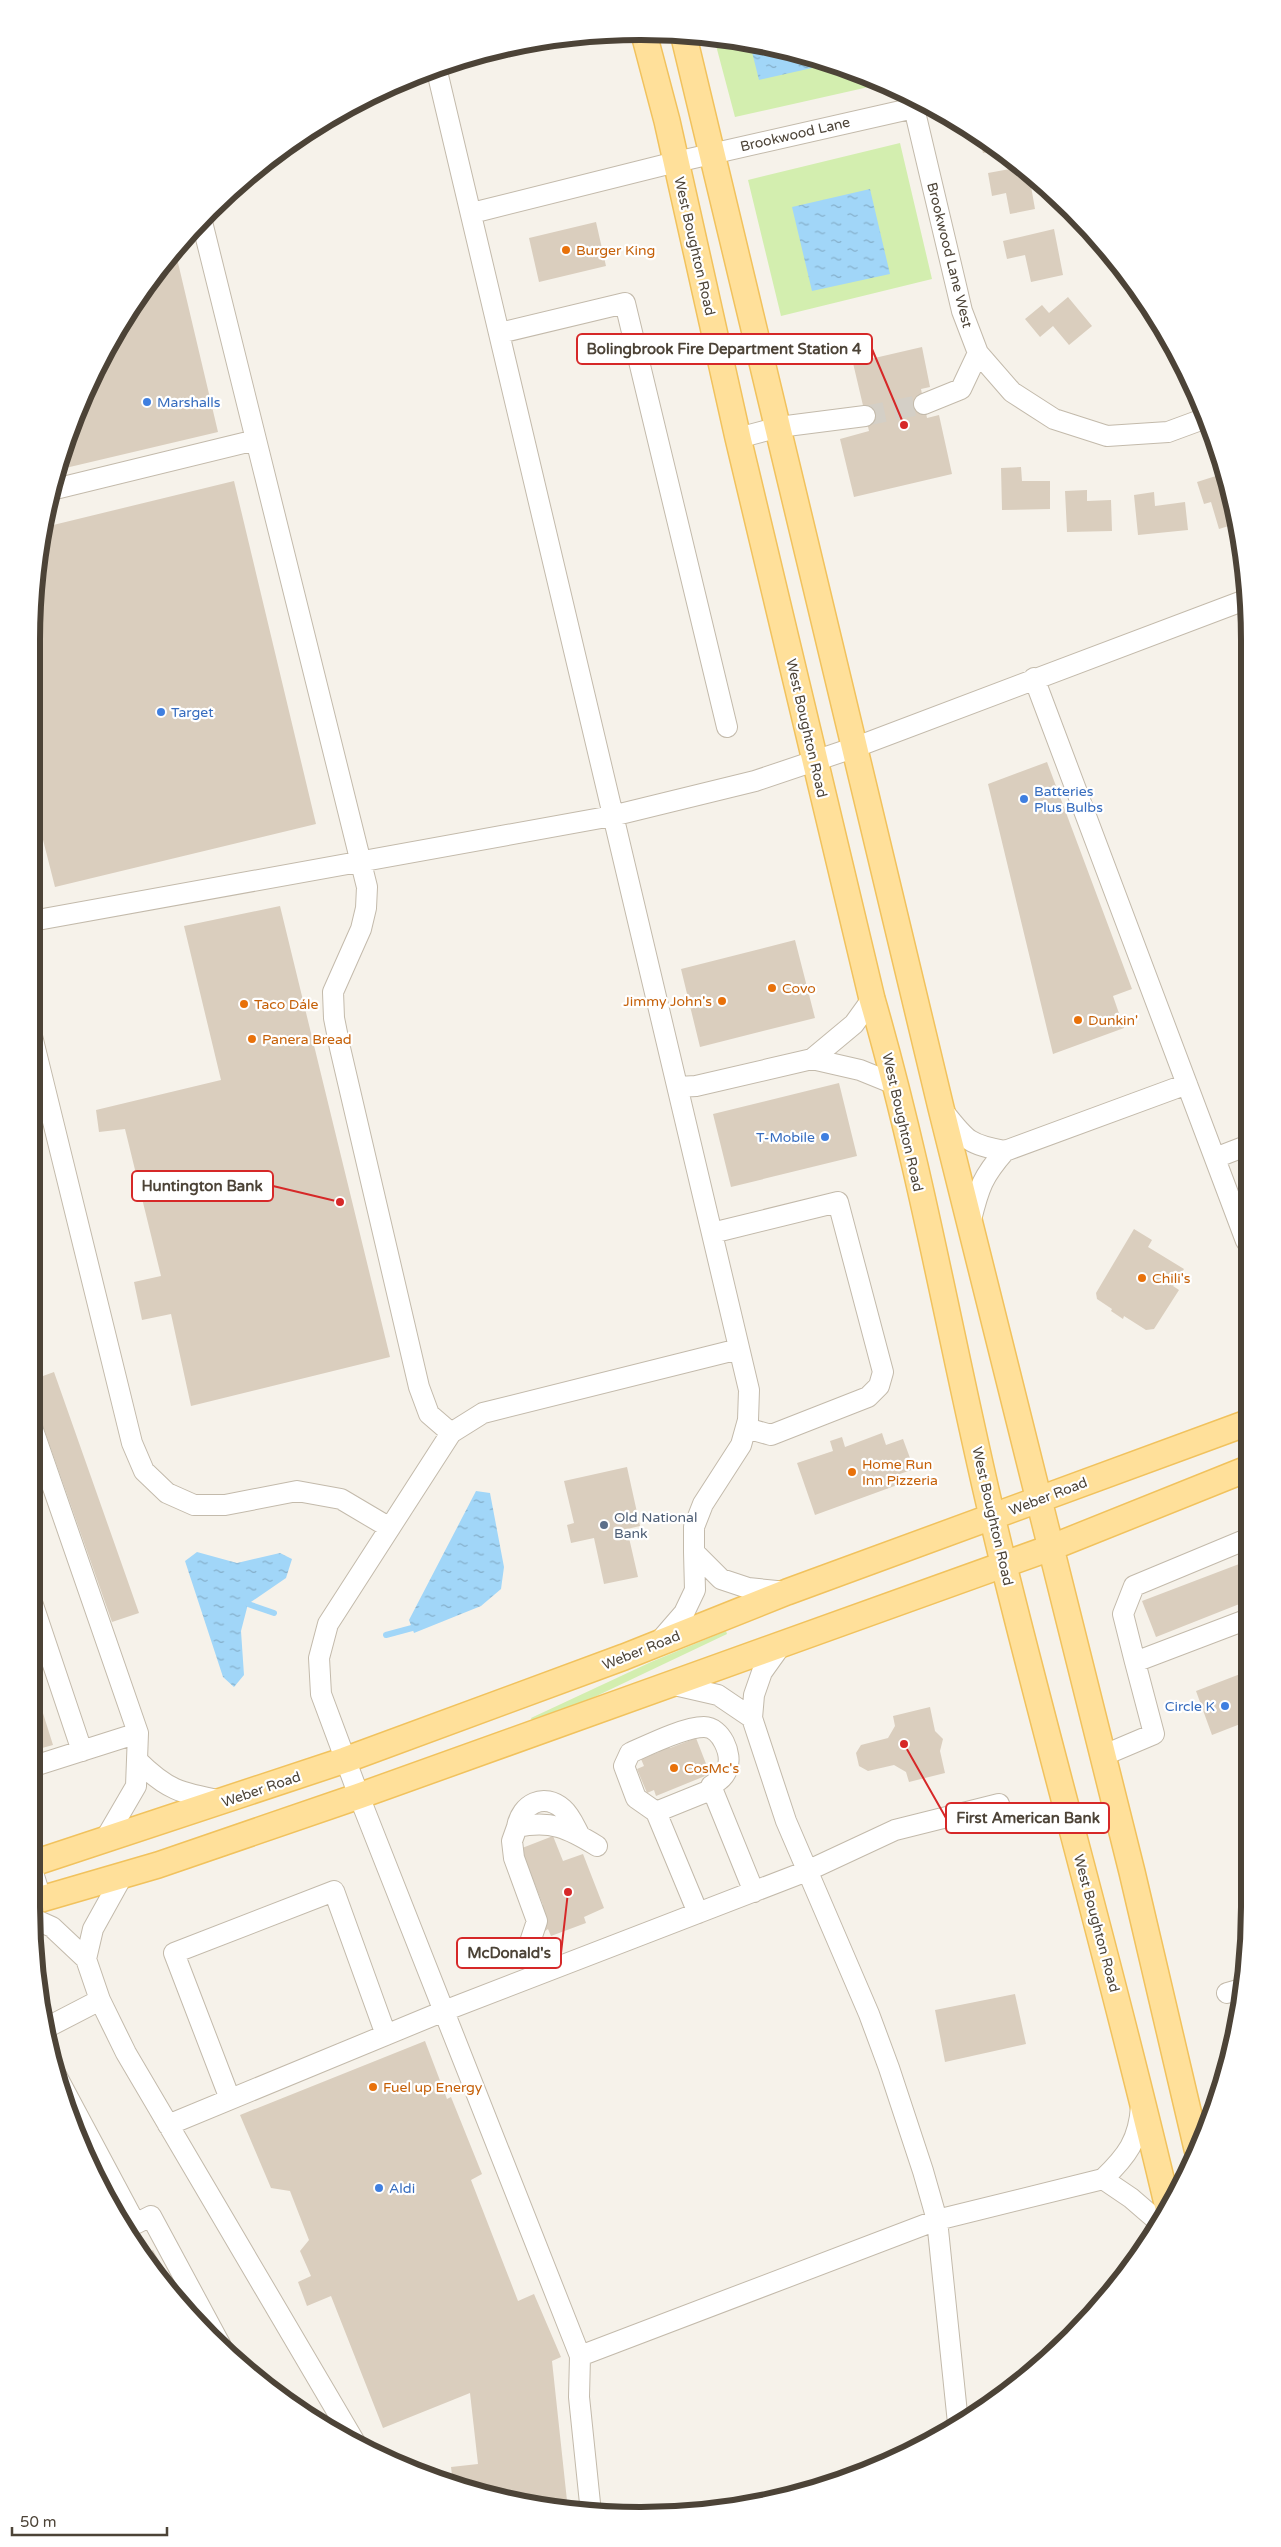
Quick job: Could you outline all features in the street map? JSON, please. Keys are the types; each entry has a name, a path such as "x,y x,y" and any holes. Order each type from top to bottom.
{"main road":[{"name":"West Boughton Road","path":"646,40 676,162 738,438 872,999 897,1085 1003,1564 1142,2096 1166,2198"},
{"path":"685,42 780,427 941,1108 971,1220 1194,2138"},
{"name":"Weber Road","path":"40,1862 345,1760 658,1643 787,1592 993,1518 1039,1499 1241,1425"},
{"path":"40,1904 358,1796 1050,1548 1241,1471"}],"street":[{"path":"438,76 472,213 612,816 749,1390 746,1428 741,1445 703,1504 694,1527 695,1590 684,1614 658,1643"},
{"name":"Brookwood Lane","path":"472,213 712,154 907,103"},
{"name":"Brookwood Lane West","path":"914,106 962,311 978,352 1012,392 1054,419 1107,436 1168,432 1199,421"},
{"path":"204,229 367,887 366,908 361,929 333,992 334,1018 419,1387 429,1414 451,1433"},
{"path":"500,333 625,303 727,727"},
{"path":"924,404 961,389 978,352"},
{"path":"738,438 780,427 865,416"},
{"path":"59,488 256,440"},
{"path":"40,920 612,816 755,781 856,748 1034,678 1240,602"},
{"path":"1034,678 1241,1228"},
{"path":"812,1059 854,1024 872,999"},
{"path":"678,1087 696,1086 812,1059 860,1070 897,1085"},
{"path":"40,1069 132,1443 144,1471 167,1492 194,1505 225,1506 298,1491 341,1499 390,1528"},
{"path":"971,1220 978,1188 988,1171 1005,1151 1186,1084"},
{"path":"941,1108 964,1138 982,1147 1005,1151"},
{"path":"1215,1158 1241,1148"},
{"path":"712,1233 838,1202 884,1372 879,1386 868,1397 771,1435 746,1428"},
{"path":"590,2505 579,2397 580,2356 358,1796 321,1694 319,1658 328,1624 451,1433 483,1413 739,1349"},
{"path":"40,1450 138,1733 136,1786 104,1841"},
{"path":"1102,1756 1154,1734 1122,1614 1134,1586 1241,1541"},
{"path":"694,1552 721,1579 748,1588 787,1592"},
{"path":"1135,1662 1241,1622"},
{"path":"40,1626 82,1751"},
{"path":"782,1644 762,1672 754,1695 752,1718 786,1821 869,2014 910,2126 937,2220 957,2417"},
{"path":"670,1684 718,1695 752,1718"},
{"path":"698,1913 656,1812 636,1798 626,1773 625,1762 630,1754 636,1751 695,1728 711,1729 720,1736 726,1750 729,1763 725,1775 711,1786 754,1892"},
{"path":"40,1764 138,1733"},
{"path":"137,1760 158,1781 182,1793 225,1801"},
{"path":"656,1812 713,1789"},
{"path":"168,2125 444,2011 807,1871 895,1830 999,1804"},
{"path":"531,1939 537,1921 514,1858 512,1841 517,1827 536,1824 554,1825 580,1836 596,1846"},
{"path":"86,1958 92,1929 123,1875"},
{"path":"230,2099 174,1953 334,1891 386,2035"},
{"path":"40,1912 52,1927 86,1958 100,2000 126,2053 349,2431"},
{"path":"52,2025 100,2000"},
{"path":"580,2356 937,2220 1103,2180 1126,2157 1140,2127 1142,2096"},
{"path":"87,2138 123,2212"},
{"path":"1103,2180 1131,2198 1154,2218"},
{"path":"132,2225 151,2216 209,2323"}],"green space":[{"path":"716,45 796,60 871,86 735,117"},
{"path":"900,143 932,279 781,316 748,180"},
{"path":"726,1631 727,1634 586,1701 532,1721 531,1718 651,1662"}],"water":[{"path":"752,51 796,60 818,67 759,80"},
{"path":"870,189 890,274 812,291 792,207"},
{"path":"476,1491 490,1493 504,1567 501,1589 481,1606 414,1633 409,1620"},
{"path":"197,1552 237,1563 280,1553 292,1559 286,1578 248,1604 241,1631 244,1675 234,1687 223,1677 185,1561"}],"building":[{"path":"981,146 989,152 983,153"},
{"path":"1012,169 1031,185 1035,209 1010,214 1006,193 992,196 988,173"},
{"path":"596,222 606,266 539,282 529,238"},
{"path":"1054,229 1063,275 1031,282 1025,255 1007,259 1003,241"},
{"name":"Marshalls","path":"177,259 218,432 65,468 86,411 120,340 141,307"},
{"path":"1068,297 1092,326 1069,345 1053,326 1040,337 1025,319 1042,305 1049,313"},
{"path":"922,347 930,387 921,389 927,418 939,415 952,474 854,497 840,439 869,431 853,363"},
{"path":"1021,467 1022,481 1050,481 1050,509 1002,510 1001,468"},
{"path":"1218,475 1229,526 1219,529 1211,502 1204,504 1197,482"},
{"name":"Target","path":"234,481 316,824 55,887 40,828 41,601 52,525"},
{"path":"1087,490 1087,501 1111,500 1112,531 1067,532 1065,491"},
{"path":"1154,492 1155,506 1185,502 1188,530 1138,535 1134,495"},
{"path":"1047,762 1132,989 1113,996 1124,1028 1053,1054 988,784"},
{"path":"280,906 390,1357 191,1406 171,1314 142,1320 134,1282 161,1276 125,1129 99,1132 96,1110 221,1080 184,926"},
{"path":"795,940 815,1018 700,1047 681,969"},
{"path":"839,1083 857,1156 731,1187 713,1114"},
{"name":"Chili's","path":"1134,1229 1152,1240 1148,1247 1184,1269 1173,1286 1179,1290 1154,1329 1146,1330 1124,1316 1123,1319 1097,1299 1096,1293"},
{"path":"40,1322 43,1335 40,1336"},
{"path":"54,1372 139,1613 112,1622 40,1418 40,1377"},
{"name":"Home Run Inn Pizzeria","path":"882,1433 886,1445 903,1439 914,1469 897,1475 900,1484 815,1515 797,1463 833,1451 830,1441 842,1437 845,1447"},
{"name":"Old National Bank","path":"627,1467 640,1526 627,1529 638,1577 604,1584 594,1538 571,1543 567,1525 574,1523 564,1481"},
{"path":"1241,1563 1241,1603 1156,1637 1142,1601"},
{"name":"Circle K","path":"1241,1674 1241,1724 1212,1735 1196,1691"},
{"path":"40,1704 53,1745 40,1749"},
{"path":"930,1707 935,1731 943,1739 940,1751 945,1773 909,1782 906,1772 894,1765 868,1771 859,1766 856,1753 861,1745 888,1738 895,1726 893,1716"},
{"path":"696,1738 710,1774 656,1796 654,1790 647,1793 637,1769 644,1766 641,1759 659,1752 658,1749 668,1745 670,1748"},
{"path":"553,1836 563,1861 583,1854 604,1908 584,1917 586,1923 551,1936 548,1929 545,1931 540,1917 540,1907 543,1905 532,1877 528,1879 517,1850"},
{"path":"1015,1994 1026,2044 945,2062 935,2010"},
{"path":"425,2041 447,2099 451,2097 482,2174 471,2180 518,2301 534,2294 561,2357 552,2361 567,2503 485,2487 452,2477 451,2467 478,2464 470,2393 383,2428 331,2296 307,2306 298,2282 311,2276 300,2251 309,2240 290,2191 271,2188 240,2115"},
{"path":"153,2250 167,2276 164,2272 150,2252"}],"waterway":[{"path":"248,1604 274,1613"},
{"path":"386,1635 412,1628"}],"tunnel":[{"path":"865,416 924,404"}],"place":[{"name":"Burger King","path":"566,250"},
{"name":"Marshalls","path":"147,402"},
{"name":"Bolingbrook Fire Department Station 4","path":"904,425"},
{"name":"Target","path":"161,712"},
{"name":"Batteries Plus Bulbs","path":"1024,799"},
{"name":"Covo","path":"772,988"},
{"name":"Jimmy John's","path":"722,1001"},
{"name":"Taco Dále","path":"244,1004"},
{"name":"Dunkin'","path":"1078,1020"},
{"name":"Panera Bread","path":"252,1039"},
{"name":"T-Mobile","path":"825,1137"},
{"name":"Huntington Bank","path":"340,1202"},
{"name":"Chili's","path":"1142,1278"},
{"name":"Home Run Inn Pizzeria","path":"852,1472"},
{"name":"Old National Bank","path":"604,1525"},
{"name":"Circle K","path":"1225,1706"},
{"name":"First American Bank","path":"904,1744"},
{"name":"CosMc's","path":"674,1768"},
{"name":"McDonald's","path":"568,1892"},
{"name":"Fuel up Energy","path":"373,2087"},
{"name":"Aldi","path":"379,2188"}]}
